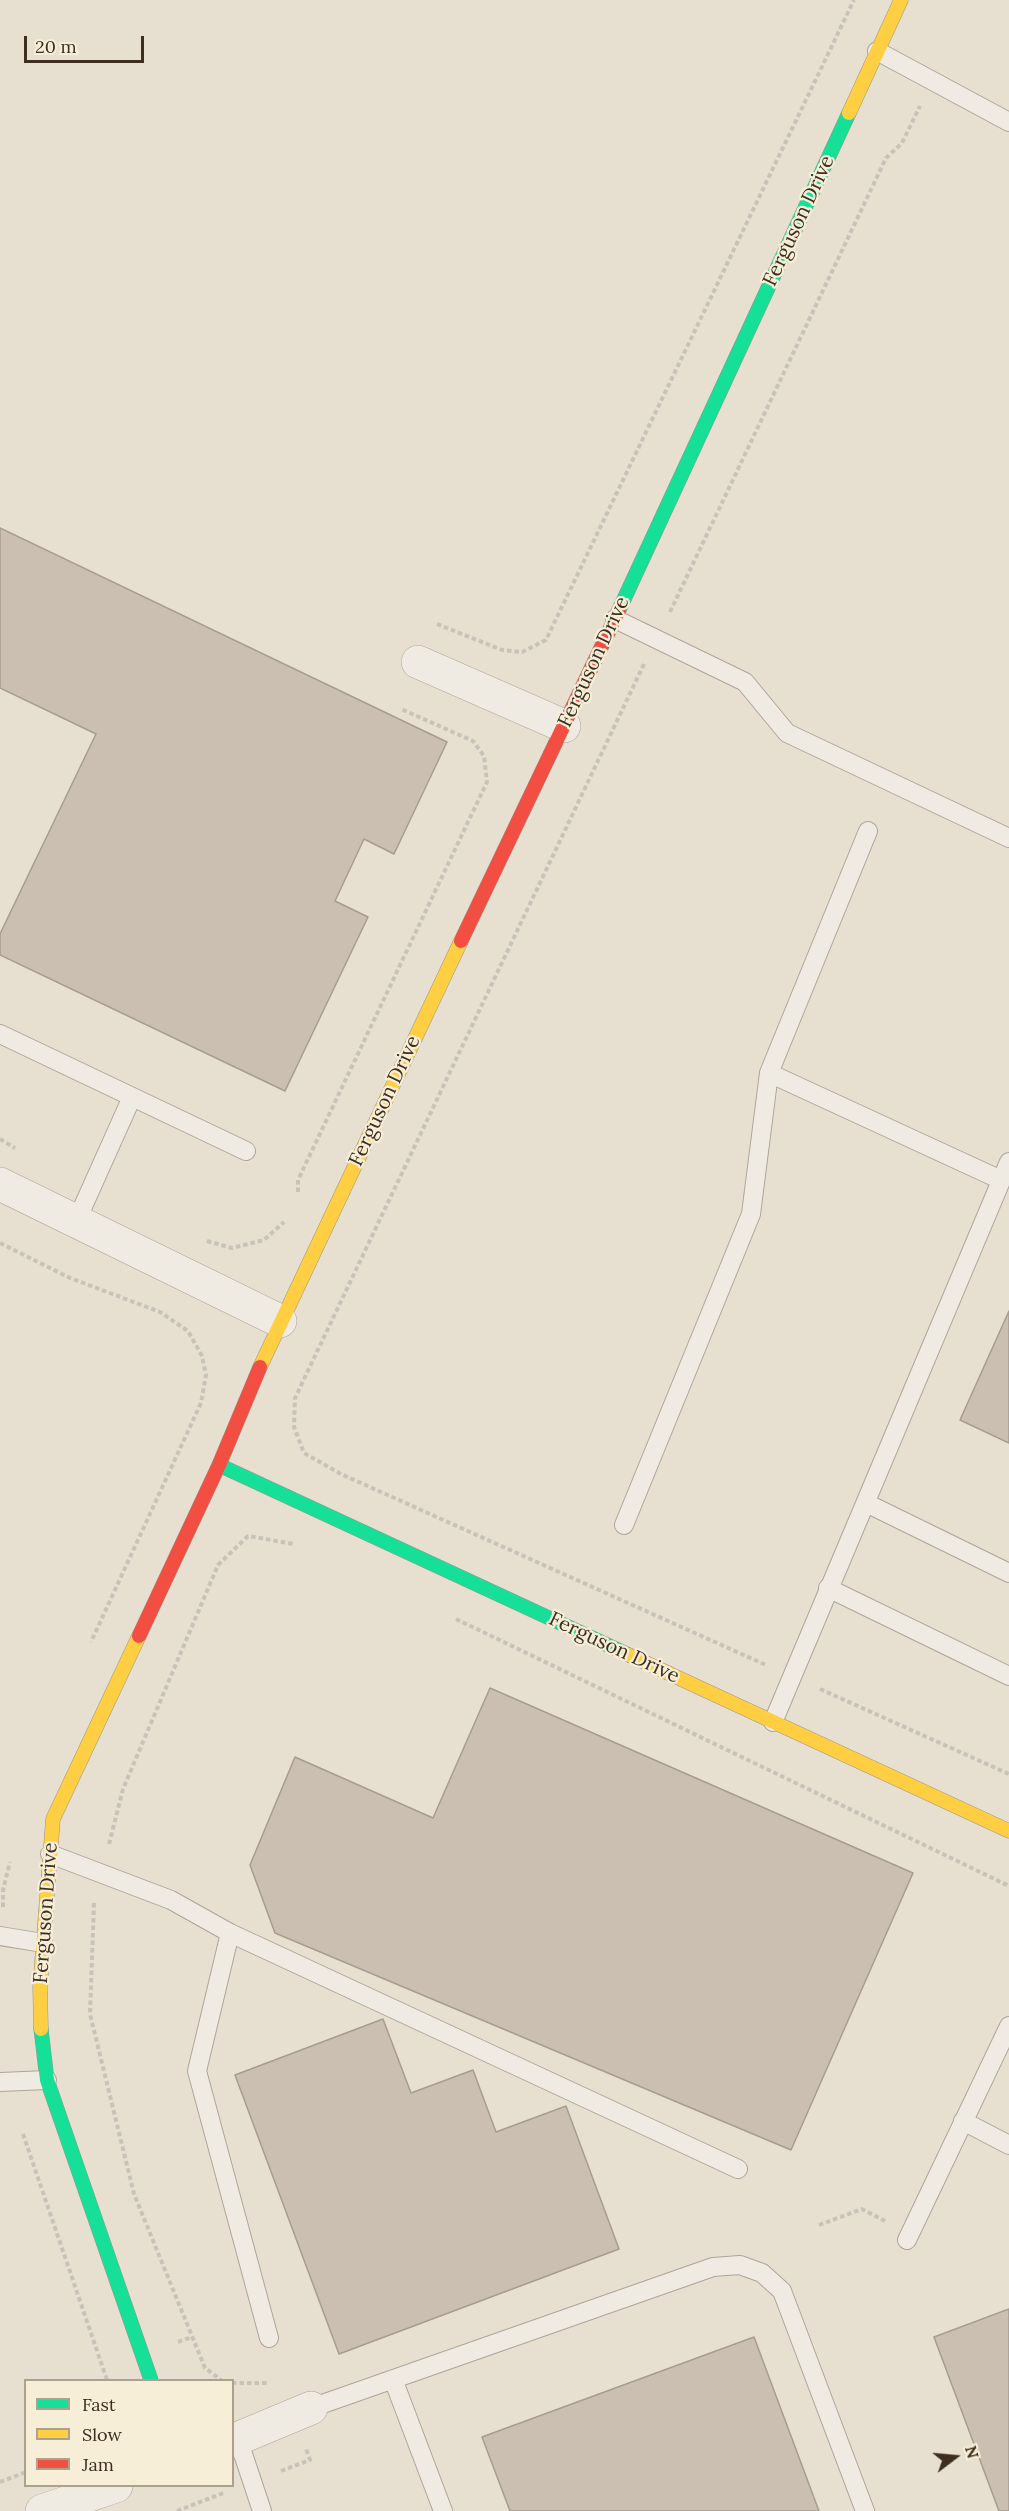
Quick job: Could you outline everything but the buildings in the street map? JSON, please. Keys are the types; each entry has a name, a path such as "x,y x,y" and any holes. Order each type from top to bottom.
{"street":[{"name":"Ferguson Drive","path":"151,2379 47,2080 40,2043 40,1987 53,1819 219,1465 280,1321 615,619 901,0"},
{"path":"418,662 564,726"},
{"path":"0,1184 280,1321"},
{"name":"Ferguson Drive","path":"219,1465 1009,1831"},
{"path":"235,2440 311,2408"},
{"path":"42,2511 113,2487"}],"lane":[{"path":"877,51 1009,122"},
{"path":"615,619 746,682 787,733 1009,838"},
{"path":"624,1525 751,1214 769,1073 868,831"},
{"path":"0,1034 246,1151"},
{"path":"769,1073 1001,1180"},
{"path":"76,1222 132,1097"},
{"path":"773,1722 1009,1162"},
{"path":"866,1503 1009,1573"},
{"path":"828,1588 1009,1677"},
{"path":"50,1854 171,1900 230,1933 738,2169"},
{"path":"230,1933 197,2071 269,2338"},
{"path":"0,1936 43,1943"},
{"path":"908,2237 963,2121 1001,2062 1009,2026"},
{"path":"0,2082 47,2080"},
{"path":"963,2121 1009,2145"},
{"path":"311,2408 713,2266 740,2265 762,2274 782,2291 865,2511"},
{"path":"393,2379 443,2511"},
{"path":"235,2440 262,2511"}],"path":[{"path":"437,624 502,650 522,652 546,640 854,0"},
{"path":"931,81 902,143 886,158 295,1398 294,1427 304,1453 341,1474 1009,1774"},
{"path":"298,1202 298,1180 487,782 484,756 473,741 401,709"},
{"path":"0,1139 20,1151"},
{"path":"203,1240 232,1248 264,1240 286,1221"},
{"path":"220,2379 206,2368 134,2194 90,2014 92,1911 123,1789 218,1565 248,1536 301,1545"},
{"path":"451,1617 1009,1886"},
{"path":"819,2225 862,2209 908,2237"},
{"path":"0,2482 24,2473"}],"traffic: fast":[{"path":"619,610 849,113"},
{"path":"219,1465 629,1655"},
{"path":"41,2029 47,2080 151,2379"}],"traffic: slow":[{"path":"849,113 901,0"},
{"path":"260,1367 461,941"},
{"path":"41,2029 40,1987 53,1819 139,1636"},
{"path":"629,1655 1009,1831"}],"traffic: jam":[{"path":"461,941 619,610"},
{"path":"139,1636 219,1465 260,1367"}]}
